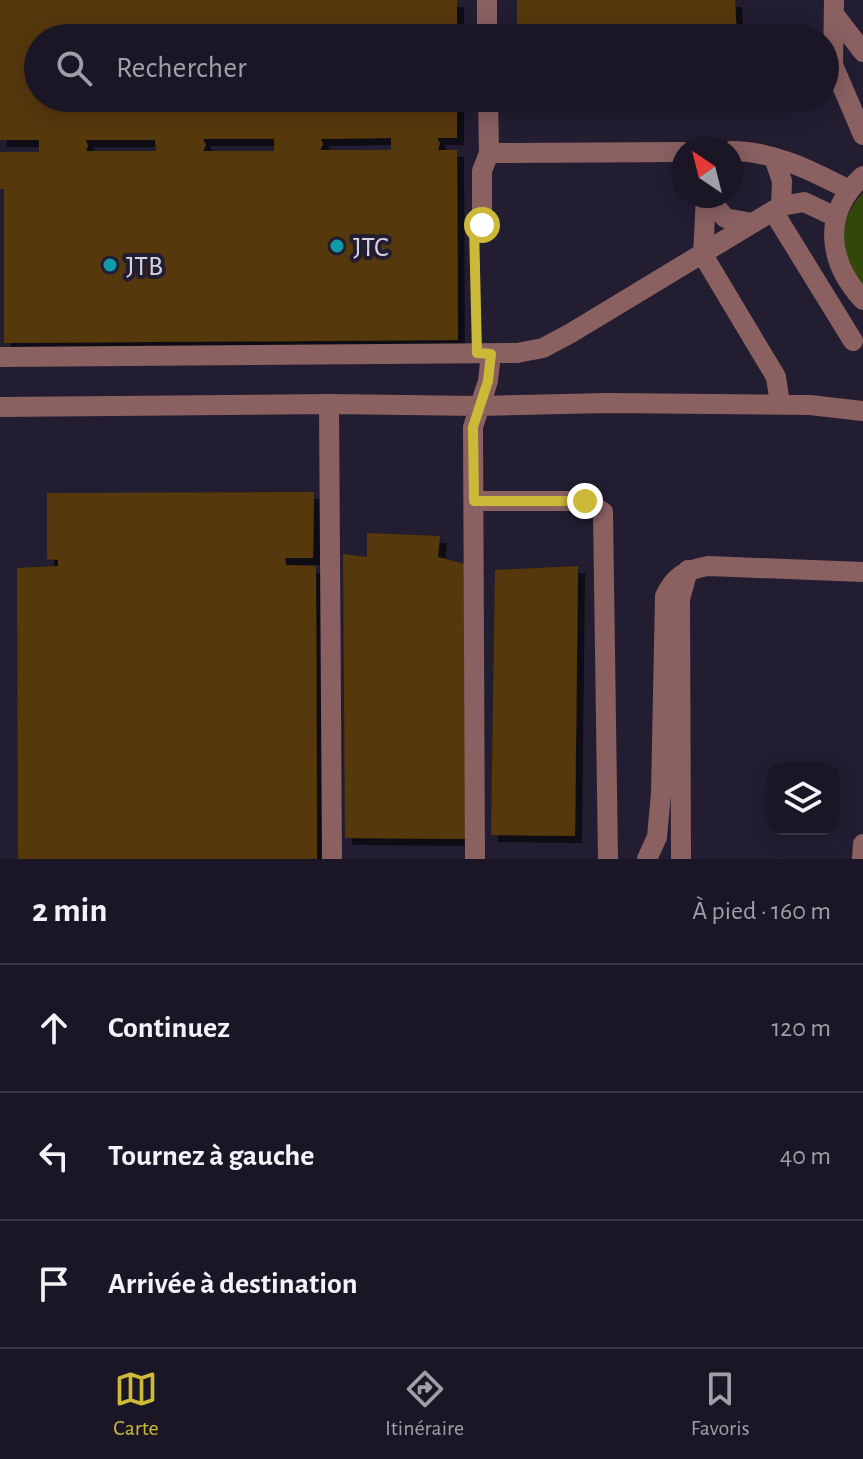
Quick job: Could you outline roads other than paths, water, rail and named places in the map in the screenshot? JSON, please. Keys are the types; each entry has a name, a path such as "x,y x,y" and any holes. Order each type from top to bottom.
{"lane":[{"path":"487,0 487,24"},
{"path":"834,7 863,52"},
{"path":"839,79 863,135"},
{"path":"482,225 482,171 489,153 488,112"},
{"path":"743,151 856,183 836,217 833,240 837,262 847,283 863,300"},
{"path":"489,153 671,152"},
{"path":"774,158 782,181 777,208 853,341"},
{"path":"0,357 517,353 543,348 777,208 804,202 836,217"},
{"path":"706,208 703,255 776,377 780,404"},
{"path":"717,208 725,218 752,223"},
{"path":"475,859 473,427 488,381 484,354"},
{"path":"0,407 607,403 780,404 863,411"},
{"path":"329,404 332,859"},
{"path":"474,501 585,501 603,512 608,859"},
{"path":"647,859 657,837 661,793 665,596 672,580 688,570 708,566 863,572"},
{"path":"681,859 680,599 688,570"},
{"path":"862,859 863,844"}],"place":[{"name":"JTC","path":"337,246"},
{"name":"JTB","path":"110,265"}]}
